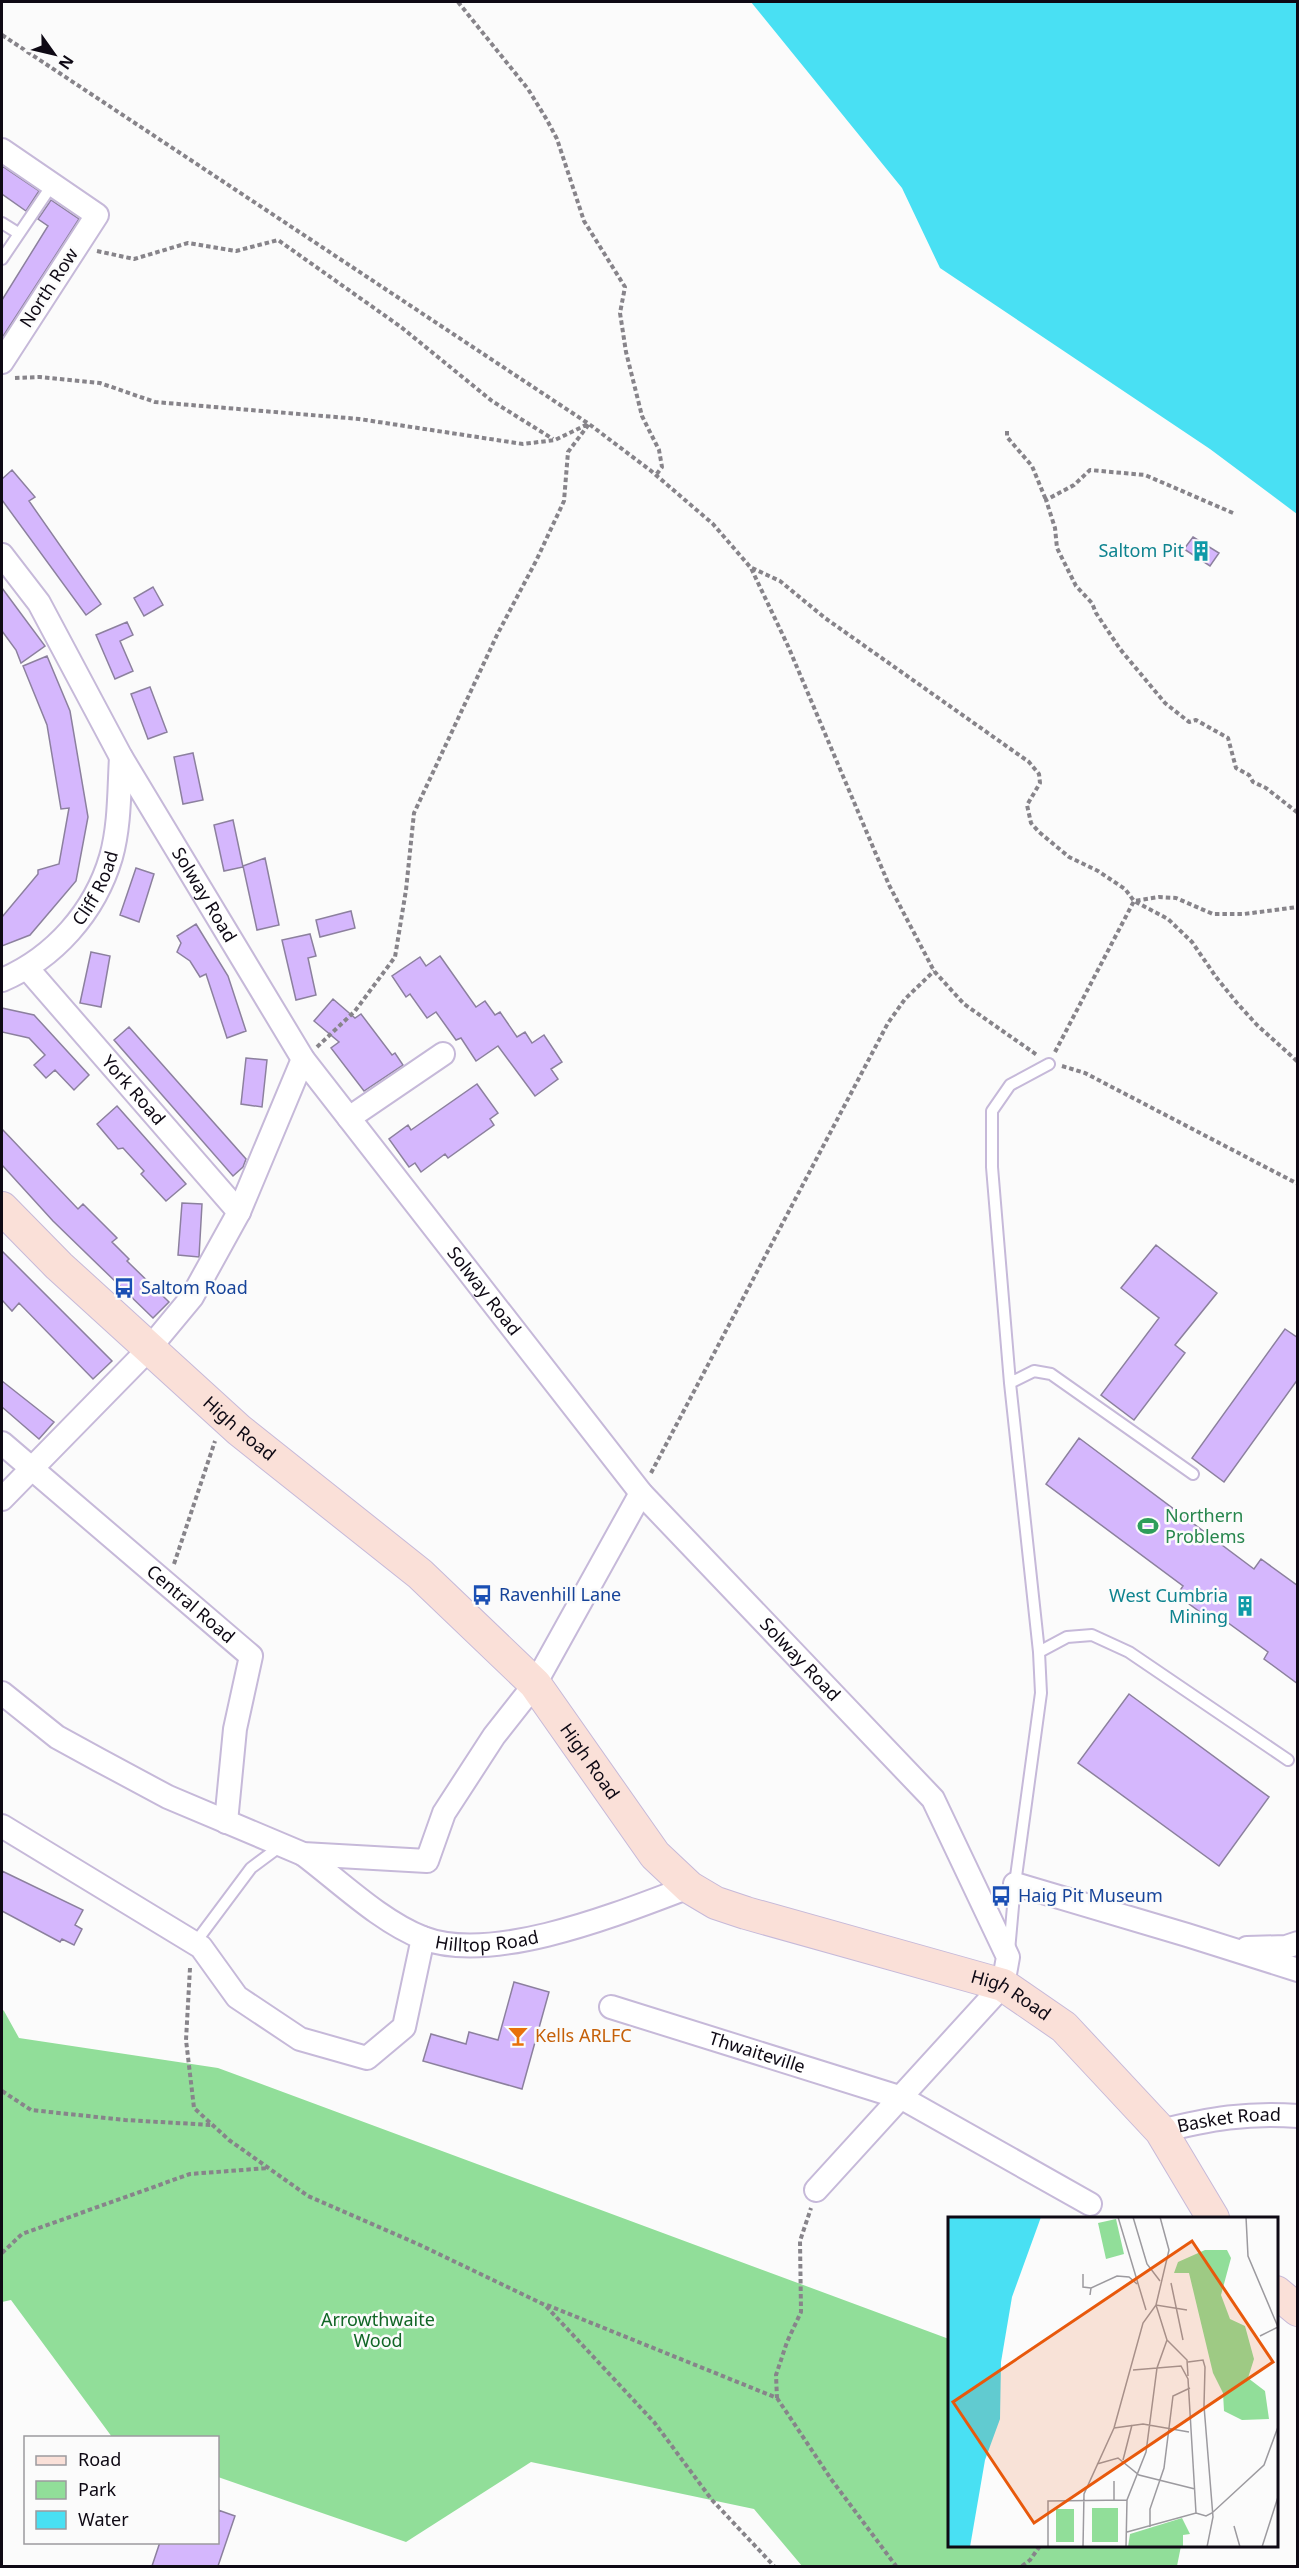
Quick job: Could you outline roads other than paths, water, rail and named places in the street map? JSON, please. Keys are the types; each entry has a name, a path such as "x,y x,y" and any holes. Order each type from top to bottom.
{"street":[{"path":"2,150 52,184"},
{"name":"North Row","path":"6,370 76,247 97,215 52,184"},
{"name":"Solway Road","path":"2,555 39,603 121,757 303,1059 641,1493 933,1799 1006,1971"},
{"name":"Cliff Road","path":"2,980 27,968 78,922 102,881 111,857 117,830 121,757"},
{"name":"York Road","path":"27,968 239,1212"},
{"path":"349,1118 443,1054"},
{"path":"2,1499 148,1350 192,1297 239,1212 303,1059"},
{"name":"High Road","path":"2,1208 59,1266 148,1350 239,1430 420,1574 535,1684 655,1855 689,1887 716,1903 746,1913 1006,1971 1064,2027 1161,2131 1212,2217"},
{"name":"Central Road","path":"2,1443 251,1656 235,1729 226,1822"},
{"path":"535,1684 641,1493"},
{"name":"Hilltop Road","path":"293,1849 427,1861 444,1813 494,1736 535,1684"},
{"name":"Hilltop Road","path":"2,1693 57,1737 168,1797 293,1849 393,1923 423,1938 445,1944 473,1945 532,1938 625,1911 689,1887"},
{"path":"2,1826 201,1947 237,1997 300,2039 367,2058 404,2027 423,1938"},
{"path":"1015,1884 1298,1970"},
{"path":"1230,1949 1286,1947 1298,1943"},
{"path":"816,2190 902,2098 1006,1971"},
{"name":"Thwaiteville","path":"611,2007 902,2098 1090,2204"},
{"name":"Basket Road","path":"1161,2131 1209,2119 1261,2113 1298,2116"},
{"path":"1278,2294 1298,2310"}],"lane":[{"path":"2,259 52,184"},
{"path":"2,223 18,233"},
{"path":"1006,1971 1015,1884 1041,1693 1039,1652 1010,1383 992,1167 992,1111 1010,1085 1049,1064"},
{"path":"1010,1383 1034,1371 1051,1374 1193,1474"},
{"path":"1039,1652 1067,1637 1092,1635 1130,1652 1288,1760"},
{"path":"194,1942 251,1868 293,1849"}],"water":[{"path":"751,2 1297,2 1297,514 1210,449 940,268 902,188"}],"place":[{"name":"Saltom Pit","path":"1201,551"},
{"name":"Saltom Road","path":"124,1288"},
{"name":"Northern Problems","path":"1148,1526"},
{"name":"Ravenhill Lane","path":"482,1595"},
{"name":"West Cumbria Mining","path":"1245,1606"},
{"name":"Haig Pit Museum","path":"1001,1896"},
{"name":"Kells ARLFC","path":"518,2036"}],"park label":[{"name":"Arrowthwaite Wood","path":"378,2330"}]}
